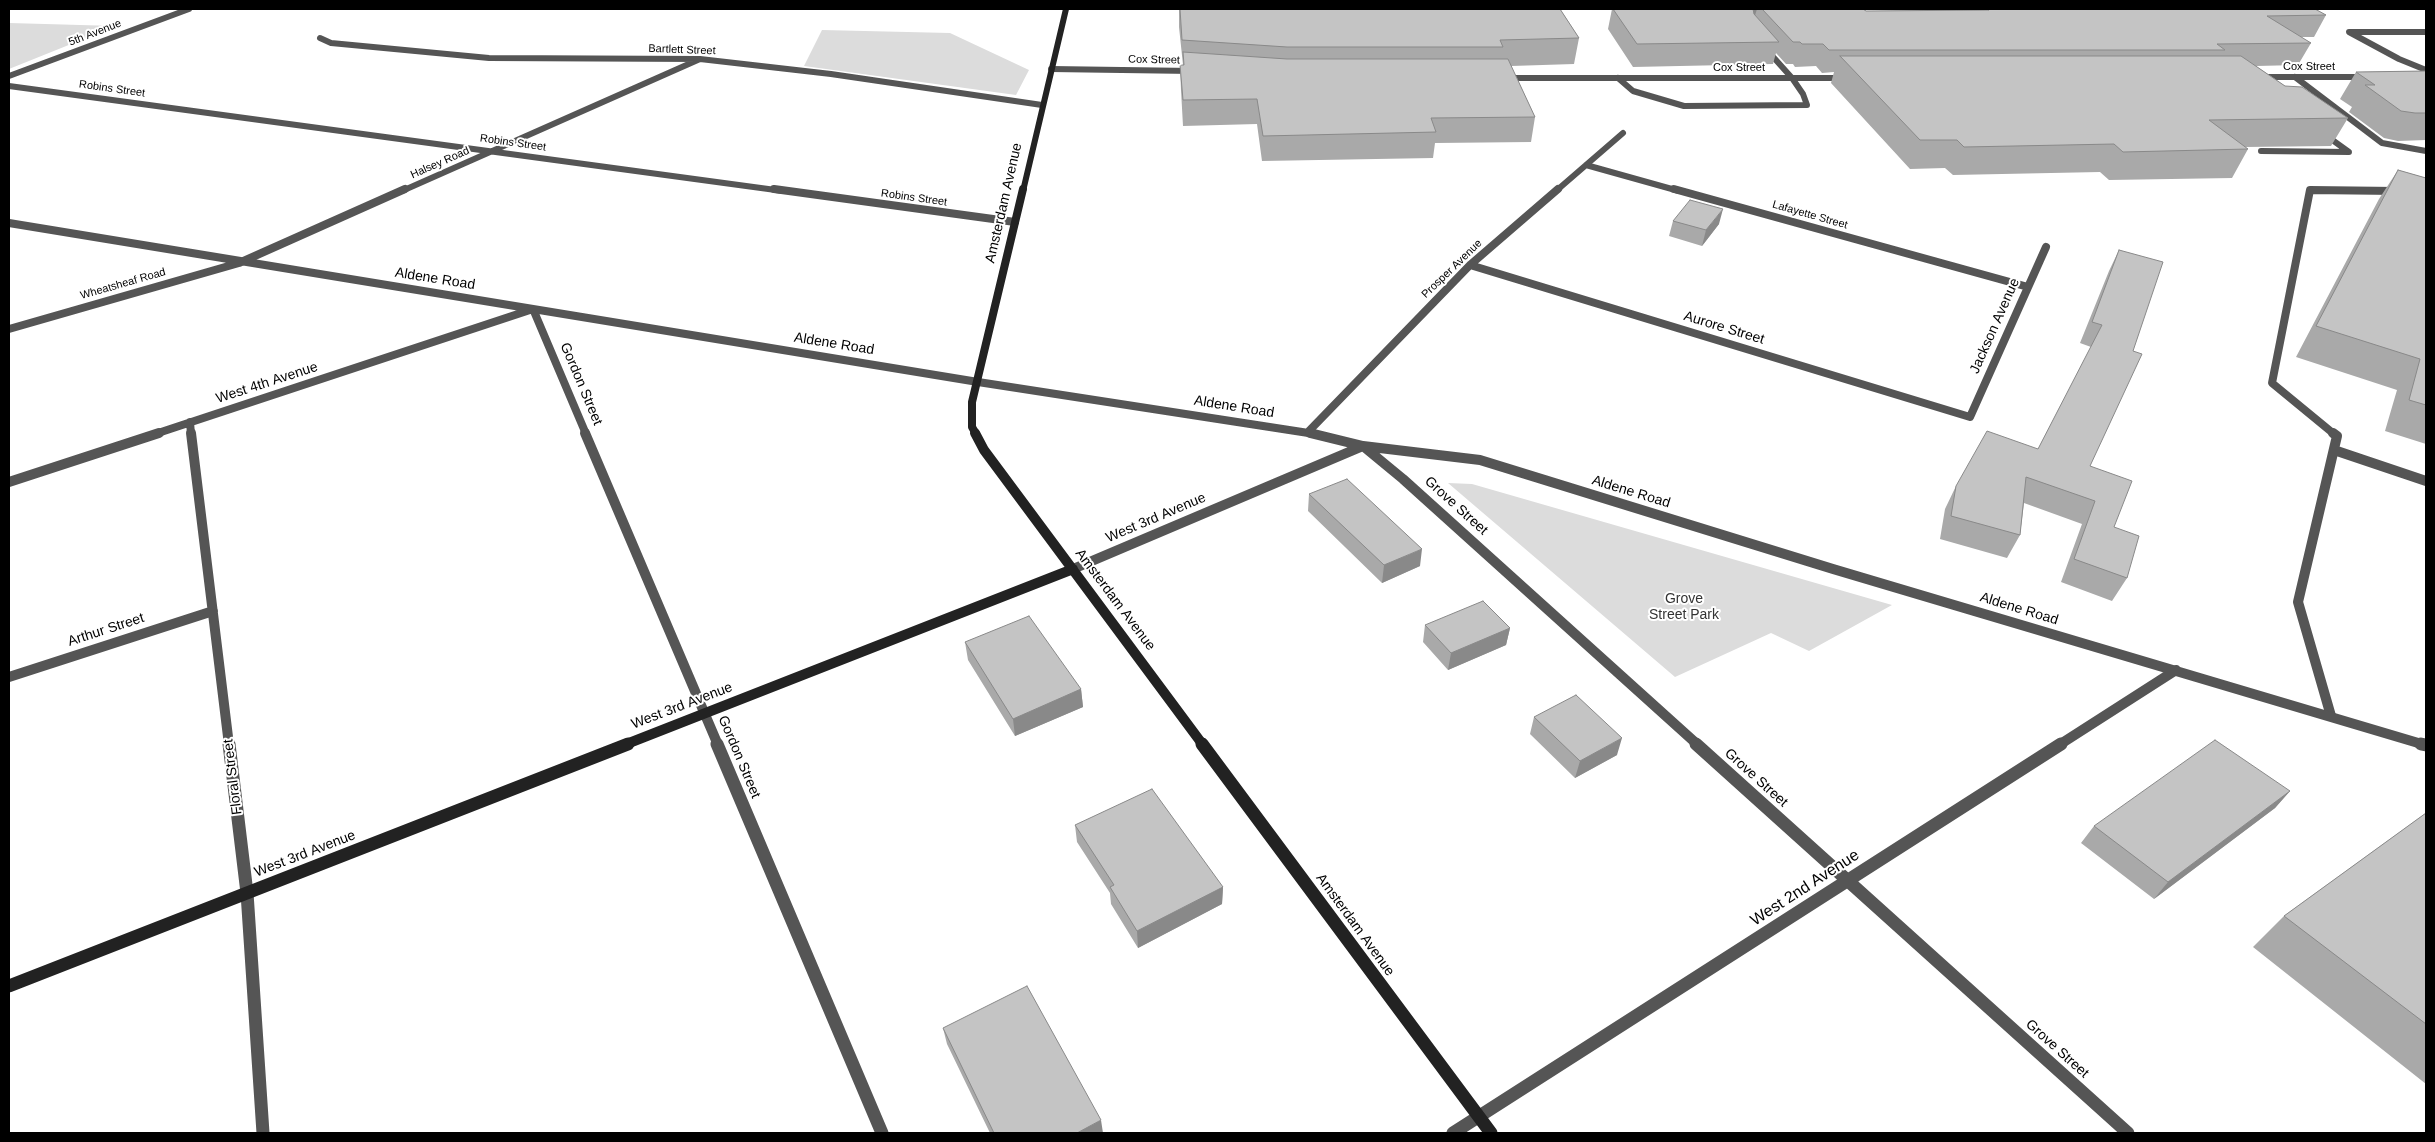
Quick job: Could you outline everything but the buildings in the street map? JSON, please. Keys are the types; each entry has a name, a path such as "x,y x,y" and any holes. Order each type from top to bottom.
{"main road":[{"name":"Amsterdam Avenue","path":"1066,9 972,402 972,426 984,450 1491,1133"},
{"name":"West 3rd Avenue","path":"9,986 1073,569"}],"street":[{"name":"5th Avenue","path":"9,76 189,9"},
{"path":"2426,32 2349,32 2398,59 2426,71"},
{"name":"Bartlett Street","path":"320,38 331,43 488,58 700,59 831,74 1042,105"},
{"path":"1618,78 1633,92 1684,106 1807,105 1804,94 1792,78 1758,40"},
{"name":"Halsey Road","path":"244,261 700,59"},
{"name":"Cox Street","path":"1051,68 1200,71"},
{"path":"2417,74 2426,71"},
{"name":"Cox Street","path":"2250,77 2371,77"},
{"path":"2296,77 2382,143 2412,150 2426,151"},
{"name":"Cox Street","path":"1498,78 1851,78"},
{"name":"Robins Street","path":"9,86 495,150 1014,222"},
{"path":"2261,151 2348,152 2319,131"},
{"name":"Prosper Avenue","path":"1308,432 1470,265 1623,133"},
{"name":"Lafayette Street","path":"1586,165 2028,287"},
{"path":"2331,716 2298,602 2337,436 2272,383 2310,190 2407,191"},
{"name":"Aldene Road","path":"9,223 978,382 1308,432 1363,446 1480,460 1824,566 2426,745"},
{"name":"Jackson Avenue","path":"1970,416 2046,247"},
{"name":"Wheatsheaf Road","path":"9,329 244,261"},
{"name":"Aurore Street","path":"1470,265 1970,416"},
{"name":"West 4th Avenue","path":"9,482 533,309"},
{"name":"Gordon Street","path":"533,309 882,1133"},
{"name":"Floral Street","path":"190,422 247,893 263,1133"},
{"name":"West 3rd Avenue","path":"1073,569 1363,446"},
{"name":"Grove Street","path":"1363,446 1403,479 2128,1133"},
{"path":"2334,450 2426,480"},
{"name":"Arthur Street","path":"9,677 213,611"},
{"name":"West 2nd Avenue","path":"1453,1133 2176,670"}],"green space":[{"path":"9,23 116,26 9,69"},
{"path":"822,30 950,33 1029,70 1016,95 804,66"},
{"name":"Grove Street Park","path":"1448,483 1472,484 1892,605 1809,651 1771,633 1675,677"}]}
